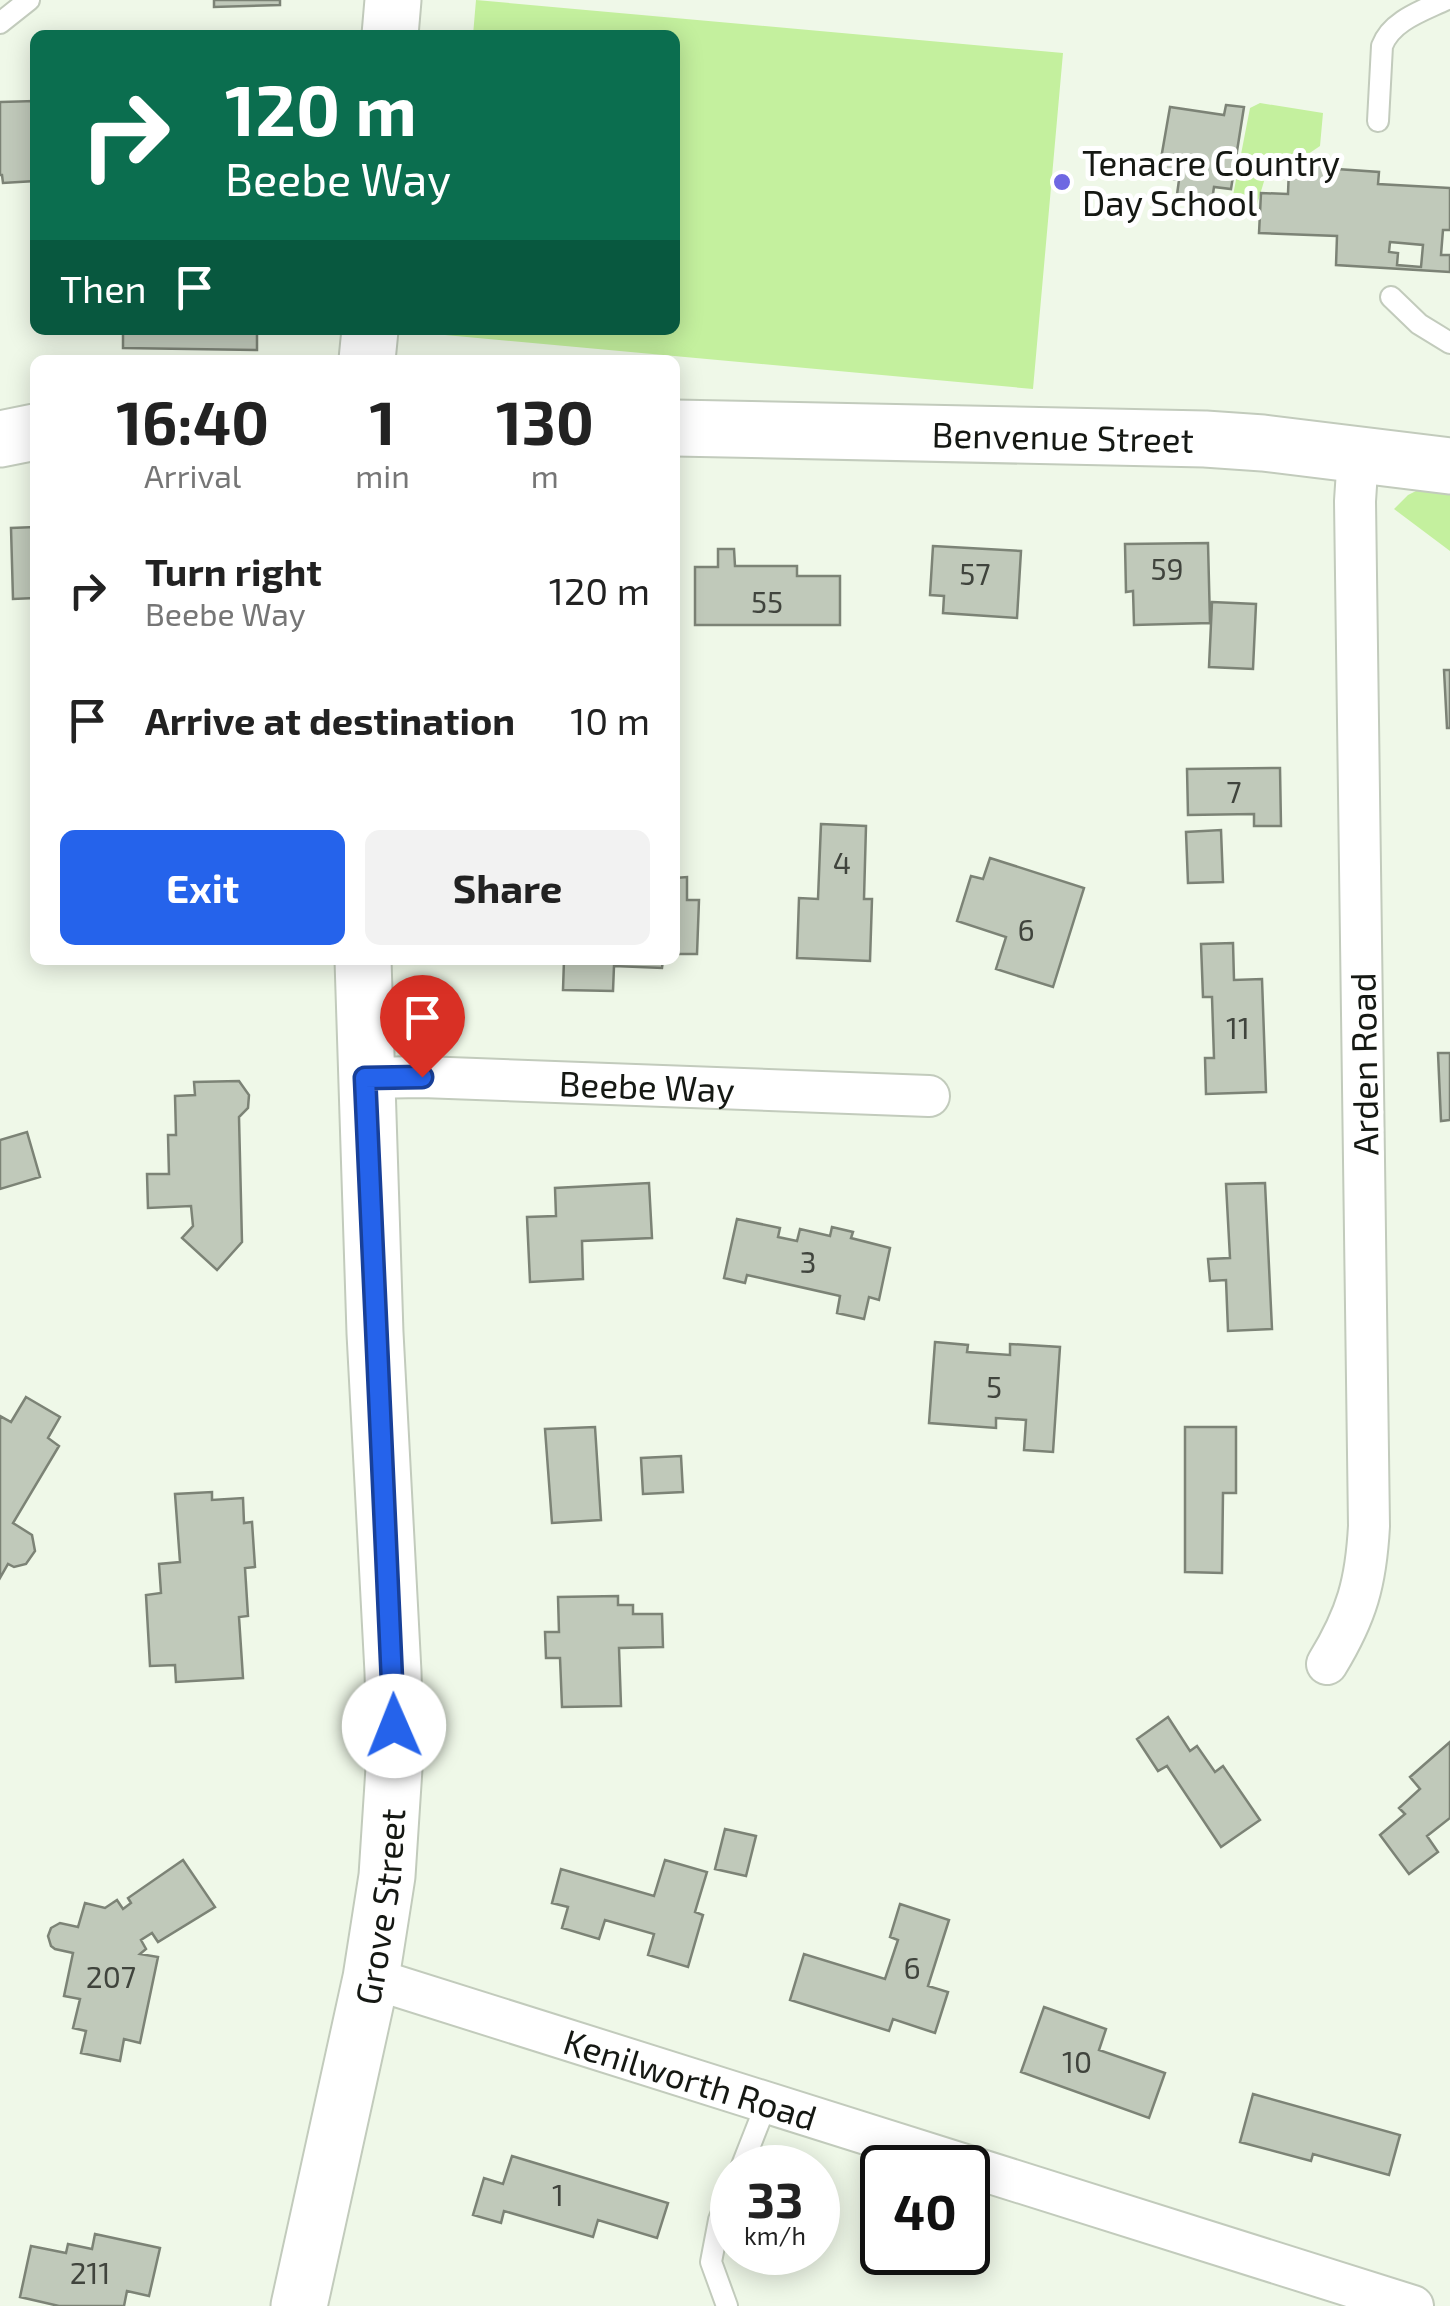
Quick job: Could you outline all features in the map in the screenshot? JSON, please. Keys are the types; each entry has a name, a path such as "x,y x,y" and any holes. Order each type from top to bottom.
{"street":[{"path":"390,30 393,0"},
{"name":"Benvenue Street","path":"680,428 1205,439 1450,466"},
{"path":"0,439 30,433"},
{"name":"Arden Road","path":"1327,1664 1354,1613 1367,1557 1369,1526 1355,501 1358,455"},
{"name":"Grove Street","path":"298,2306 371,1978 387,1876 395,1753 363,965"},
{"name":"Beebe Way","path":"365,1078 929,1096"},
{"name":"Kenilworth Road","path":"371,1978 1412,2306"}],"lane":[{"path":"0,23 28,0"},
{"path":"1378,121 1386,34 1445,0"},
{"path":"1391,298 1419,324 1450,344"},
{"path":"749,2145 767,2102"},
{"path":"716,2275 727,2306"}],"green space":[{"path":"476,0 1063,53 1033,389 445,335 680,335 680,30 473,30"},
{"path":"1260,103 1323,113 1320,146 1286,169 1268,168 1253,218 1229,216 1250,108"},
{"path":"1420,489 1450,489 1450,551 1394,509"}],"building":[{"path":"214,0 280,0 280,5 214,7"},
{"path":"30,101 30,181 3,183 0,102"},
{"path":"1226,105 1244,107 1231,189 1214,187 1211,207 1176,202 1179,180 1158,176 1170,107 1224,115"},
{"path":"1309,157 1329,161 1337,169 1379,172 1378,184 1450,188 1450,230 1443,230 1441,255 1450,255 1450,272 1336,265 1337,236 1259,233 1261,193 1288,194 1289,168","holes":["1390,242 1423,245 1421,267 1397,265 1398,253 1389,252"]},
{"path":"123,335 257,335 257,350 123,348"},
{"path":"30,527 30,598 13,599 11,528"},
{"path":"1208,543 1210,623 1134,625 1133,591 1126,592 1125,544"},
{"path":"933,546 1021,551 1017,618 943,613 944,596 930,595"},
{"path":"718,549 734,549 735,566 797,566 797,576 840,576 840,625 695,625 695,567 718,567"},
{"path":"1212,602 1256,604 1253,669 1209,667"},
{"path":"1444,670 1450,670 1450,728 1447,728"},
{"path":"1280,768 1281,826 1254,826 1254,814 1188,815 1187,769"},
{"path":"821,824 866,826 864,899 872,899 870,961 797,958 799,898 818,899"},
{"path":"1221,830 1223,882 1188,883 1186,832"},
{"path":"990,858 1084,888 1053,987 996,969 1006,937 957,921 971,876 983,879"},
{"path":"687,877 687,900 699,900 697,954 680,954 680,878"},
{"path":"1233,943 1234,980 1262,979 1266,1092 1206,1094 1205,1058 1214,1058 1212,997 1203,997 1201,944"},
{"path":"564,965 662,965 614,966 613,991 563,990"},
{"path":"1438,1053 1450,1053 1450,1120 1441,1121"},
{"path":"239,1081 249,1095 248,1108 239,1117 242,1242 217,1270 182,1238 193,1226 191,1206 148,1208 147,1174 169,1174 168,1135 176,1135 175,1096 195,1095 194,1082"},
{"path":"27,1132 40,1177 0,1189 0,1140"},
{"path":"649,1183 652,1238 582,1241 583,1279 530,1282 527,1217 556,1216 555,1188"},
{"path":"1265,1183 1272,1329 1228,1331 1226,1280 1210,1281 1208,1259 1230,1258 1226,1184"},
{"path":"737,1219 780,1228 778,1237 797,1241 800,1229 830,1236 832,1227 853,1232 851,1238 890,1248 879,1300 869,1297 864,1319 837,1313 840,1296 747,1275 745,1283 724,1278"},
{"path":"935,1342 968,1345 967,1352 1010,1355 1010,1344 1060,1347 1053,1452 1024,1450 1026,1420 996,1418 996,1428 929,1423"},
{"path":"26,1397 60,1417 48,1438 59,1446 13,1523 32,1535 35,1551 26,1564 8,1564 0,1578 0,1416 11,1422"},
{"path":"595,1427 601,1520 552,1523 545,1429"},
{"path":"1185,1427 1236,1427 1236,1493 1223,1493 1222,1573 1185,1572"},
{"path":"681,1456 683,1492 643,1494 641,1458"},
{"path":"212,1492 212,1500 243,1498 244,1523 252,1522 255,1567 245,1568 248,1616 239,1617 243,1678 176,1682 175,1665 150,1666 146,1595 161,1593 159,1564 180,1562 175,1494"},
{"path":"618,1596 618,1605 633,1605 633,1614 662,1614 663,1647 619,1648 621,1706 562,1707 560,1658 546,1658 545,1632 559,1632 558,1597"},
{"path":"1168,1717 1190,1751 1197,1746 1215,1772 1223,1766 1260,1820 1221,1847 1167,1766 1158,1771 1137,1739"},
{"path":"1450,1742 1450,1818 1427,1836 1438,1852 1409,1874 1380,1835 1405,1814 1399,1808 1420,1789 1410,1777"},
{"path":"725,1829 756,1836 746,1876 715,1869"},
{"path":"183,1860 215,1907 158,1942 152,1933 141,1940 146,1949 140,1954 158,1957 140,2043 124,2039 120,2061 81,2053 86,2031 73,2028 80,1999 64,1996 73,1953 51,1946 51,1928 60,1923 78,1927 85,1903 105,1908 117,1900 123,1909 131,1903 128,1898"},
{"path":"665,1860 707,1872 695,1912 703,1915 688,1967 648,1955 654,1934 605,1920 599,1939 562,1928 568,1907 552,1903 561,1869 654,1896"},
{"path":"900,1904 949,1920 928,1986 948,1992 935,2033 893,2019 889,2031 790,2000 804,1954 885,1979 898,1940 890,1937"},
{"path":"1044,2007 1106,2029 1099,2050 1165,2073 1149,2118 1021,2072"},
{"path":"1253,2094 1400,2135 1389,2175 1313,2154 1311,2161 1240,2142"},
{"path":"512,2156 668,2203 657,2238 598,2220 593,2237 504,2211 501,2223 473,2215 484,2178 503,2184"},
{"path":"95,2234 160,2248 149,2296 127,2291 124,2306 59,2306 20,2297 31,2246 66,2253 68,2244 92,2249"}],"place":[{"name":"Tenacre Country Day School","path":"1062,182"}],"route":[{"path":"394,1726 365,1078 422,1077"}]}
